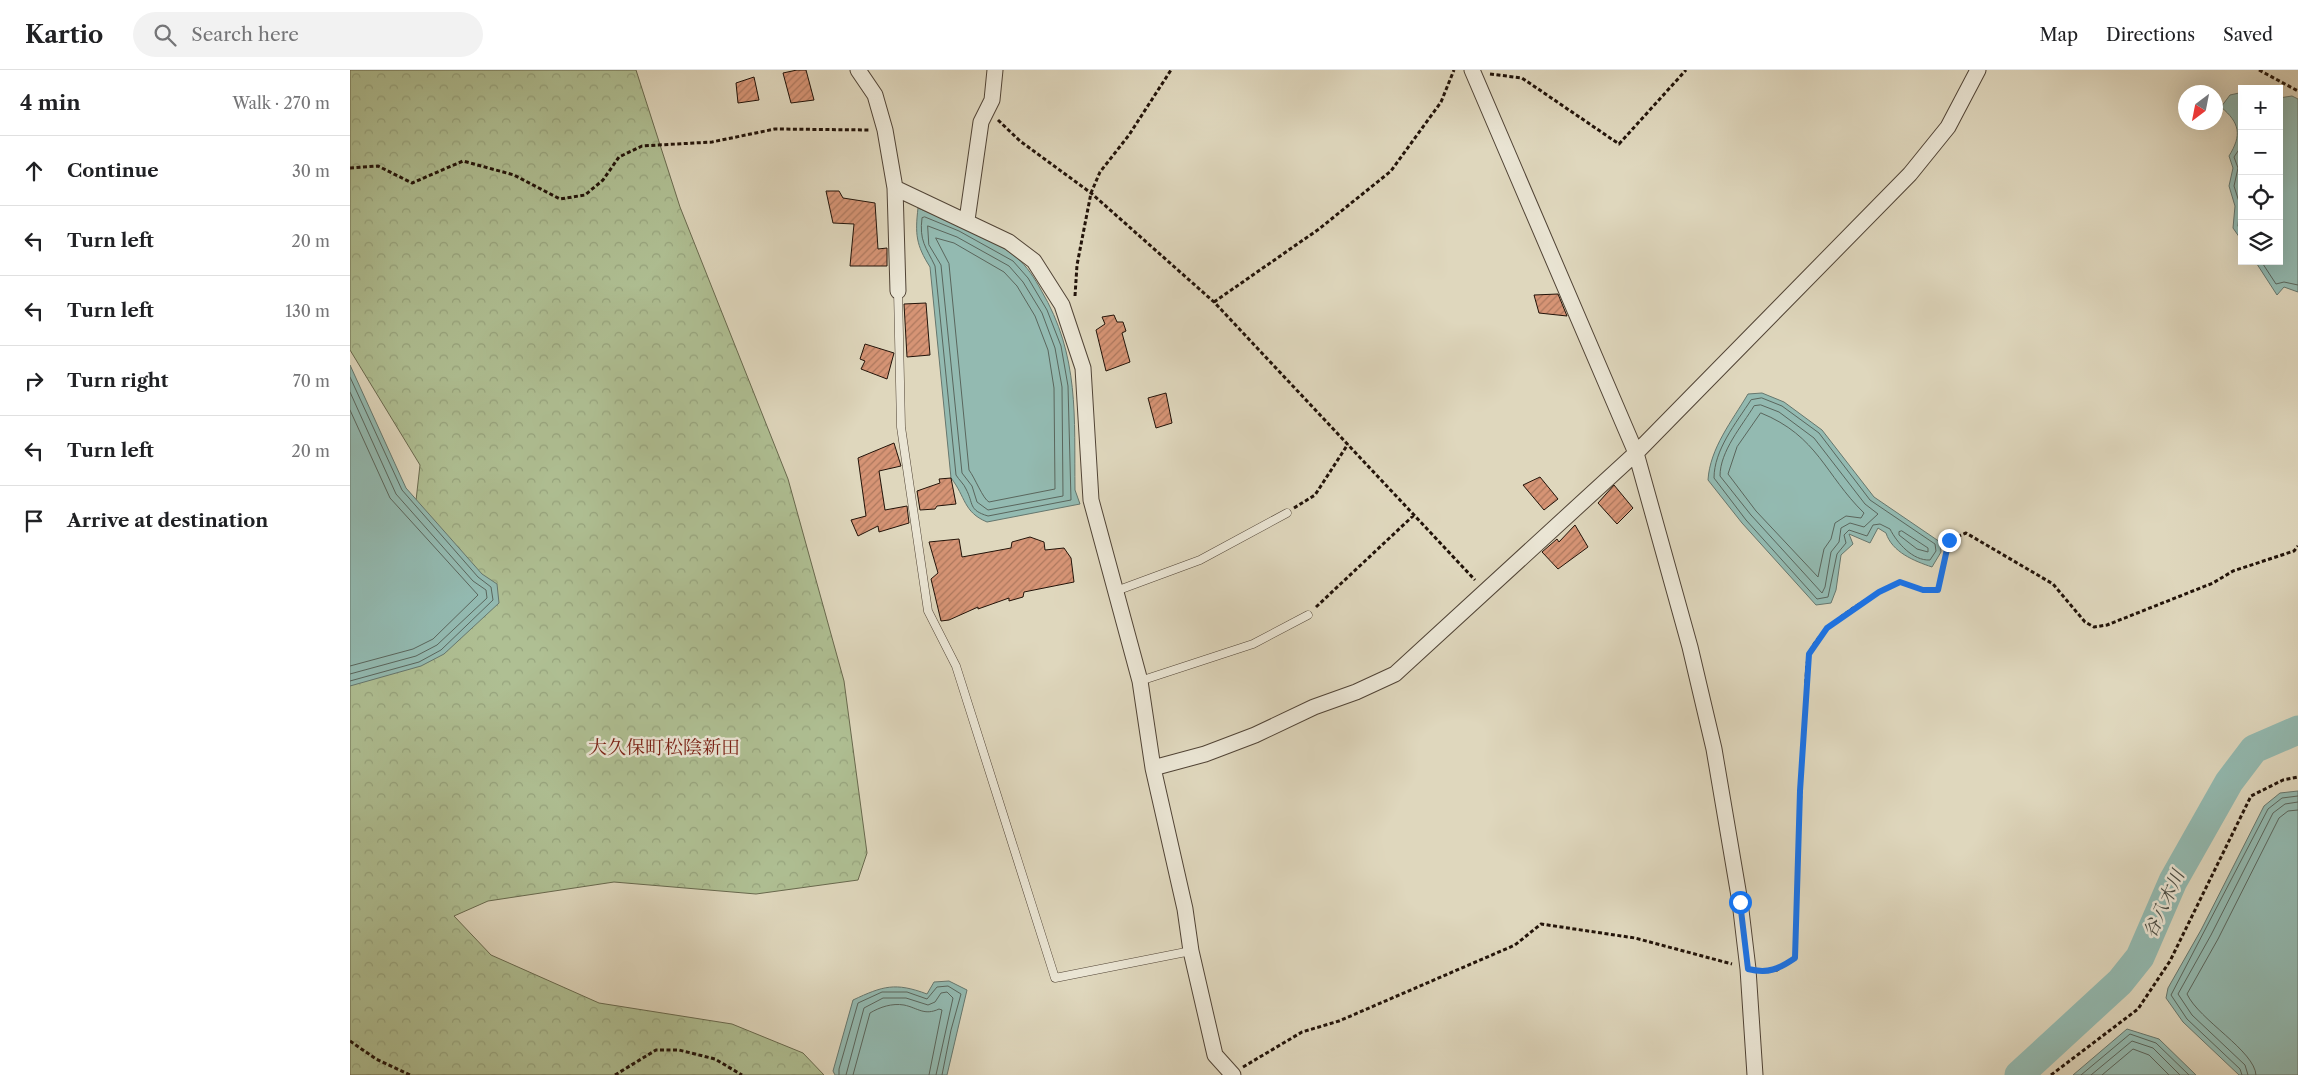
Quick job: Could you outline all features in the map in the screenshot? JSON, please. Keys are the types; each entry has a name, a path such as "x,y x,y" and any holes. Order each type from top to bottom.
{"street":[{"path":"858,70 875,95 885,130 895,188 898,291"},
{"path":"967,220 980,122 992,100 995,70"},
{"path":"1153,768 1205,754 1255,735 1314,707 1356,692 1395,674 1636,453 1910,174 1948,127 1978,70"},
{"path":"1473,71 1636,453 1703,698 1740,902 1748,969 1755,1075"},
{"path":"895,188 967,220 1009,242 1034,261 1062,305 1083,368 1091,500 1140,681 1153,768 1185,909 1191,951 1215,1055 1233,1074"}],"lane":[{"path":"898,291 900,426 928,611 956,666 1055,978 1191,951"},
{"path":"1116,591 1200,560 1287,513"},
{"path":"1140,681 1253,644 1308,615"}],"path":[{"path":"1076,299 1074,292 1077,265 1091,193 1100,172 1129,135 1171,70"},
{"path":"1214,302 1319,229 1391,171 1441,102 1454,70"},
{"path":"1473,71 1522,78 1619,144 1686,70"},
{"path":"2259,70 2298,91"},
{"path":"987,109 1020,142 1091,193 1214,302 1486,592"},
{"path":"350,168 378,166 412,183 462,160 514,175 560,199 585,195 603,180 619,157 642,146 712,142 774,129 885,130"},
{"path":"1287,513 1315,495 1348,444"},
{"path":"1308,615 1414,515"},
{"path":"1233,1074 1302,1032 1339,1021 1515,945 1541,924 1635,938 1708,956 1761,972 1777,970 1795,958 1800,791 1809,654 1827,628 1879,592 1900,582 1923,590 1938,590 1949,540 1966,533 2053,584 2085,622 2094,627 2107,626 2214,583 2232,571 2294,551 2298,546"},
{"path":"2051,1075 2138,1009 2170,961 2250,796 2283,780 2298,777"},
{"path":"350,1041 376,1059 410,1075"},
{"path":"615,1075 656,1050 679,1050 715,1059 742,1075"}],"green space":[{"path":"350,70 636,70 680,207 788,479 844,681 867,853 858,880 756,894 614,882 488,901 454,916 491,955 599,1003 732,1024 803,1053 824,1075 350,1075 350,632 408,572 420,465 350,350"}],"water":[{"path":"2238,93 2238,235 2233,228 2235,206 2229,186 2233,168 2229,156 2236,142 2237,130 2232,118 2223,109 2223,104 2230,95"},
{"path":"2292,96 2298,99 2298,292 2284,287 2277,295 2258,265 2283,265 2283,97"},
{"path":"918,208 969,230 1005,249 1024,264 1041,290 1054,315 1069,363 1074,412 1075,490 1080,504 987,522 973,514 951,478 930,267 919,246"},
{"path":"350,365 406,488 482,574 497,584 499,603 444,654 421,666 350,686"},
{"path":"1762,393 1784,402 1822,430 1874,497 1940,542 1941,552 1932,567 1911,559 1898,551 1886,533 1878,528 1870,543 1849,534 1853,544 1841,555 1836,590 1831,603 1816,605 1742,523 1708,480 1717,446 1748,394"},
{"path":"2298,791 2298,1075 2239,1075 2183,1022 2166,998 2168,988 2201,930 2264,806 2280,793"},
{"path":"949,981 967,990 947,1075 835,1075 833,1071 853,1000 873,991 889,987 906,988 927,994 934,982"},
{"path":"2127,1029 2159,1039 2196,1075 2073,1075"}],"building":[{"path":"806,70 814,100 791,103 783,73"},
{"path":"754,77 759,100 738,103 736,83"},
{"path":"826,191 839,191 843,198 875,203 878,249 887,248 887,266 850,266 854,224 833,223"},
{"path":"1558,294 1567,316 1539,313 1534,295"},
{"path":"926,303 930,355 907,357 904,304"},
{"path":"1114,315 1117,322 1123,322 1126,331 1122,333 1130,362 1106,371 1096,330 1105,324 1102,317"},
{"path":"865,344 894,353 887,379 861,369 865,361 860,359"},
{"path":"1166,393 1172,423 1156,428 1148,398"},
{"path":"894,443 901,466 879,471 885,510 907,506 909,523 879,532 878,526 858,536 851,520 866,516 858,458"},
{"path":"1540,477 1558,499 1544,510 1523,485"},
{"path":"951,478 956,504 920,510 917,491 940,483 939,479"},
{"path":"1614,485 1633,508 1617,524 1598,503"},
{"path":"1575,525 1588,547 1558,569 1542,552 1557,539 1559,542"},
{"path":"1030,537 1044,542 1045,550 1064,548 1071,558 1074,582 1024,592 1023,597 1009,601 1009,598 978,609 978,607 949,620 941,621 931,579 938,573 929,542 959,539 962,557 1011,548 1012,542"}],"waterway":[{"name":"谷八木川","path":"2019,1075 2120,982 2140,957 2173,881 2229,782 2254,749 2298,730"}],"district":[{"name":"大久保町松陰新田","path":"664,747"}],"route":[{"path":"1740,902 1748,969 1761,972 1777,970 1795,958 1800,791 1809,654 1827,628 1879,592 1900,582 1923,590 1938,590 1948,554 1949,540"}]}
